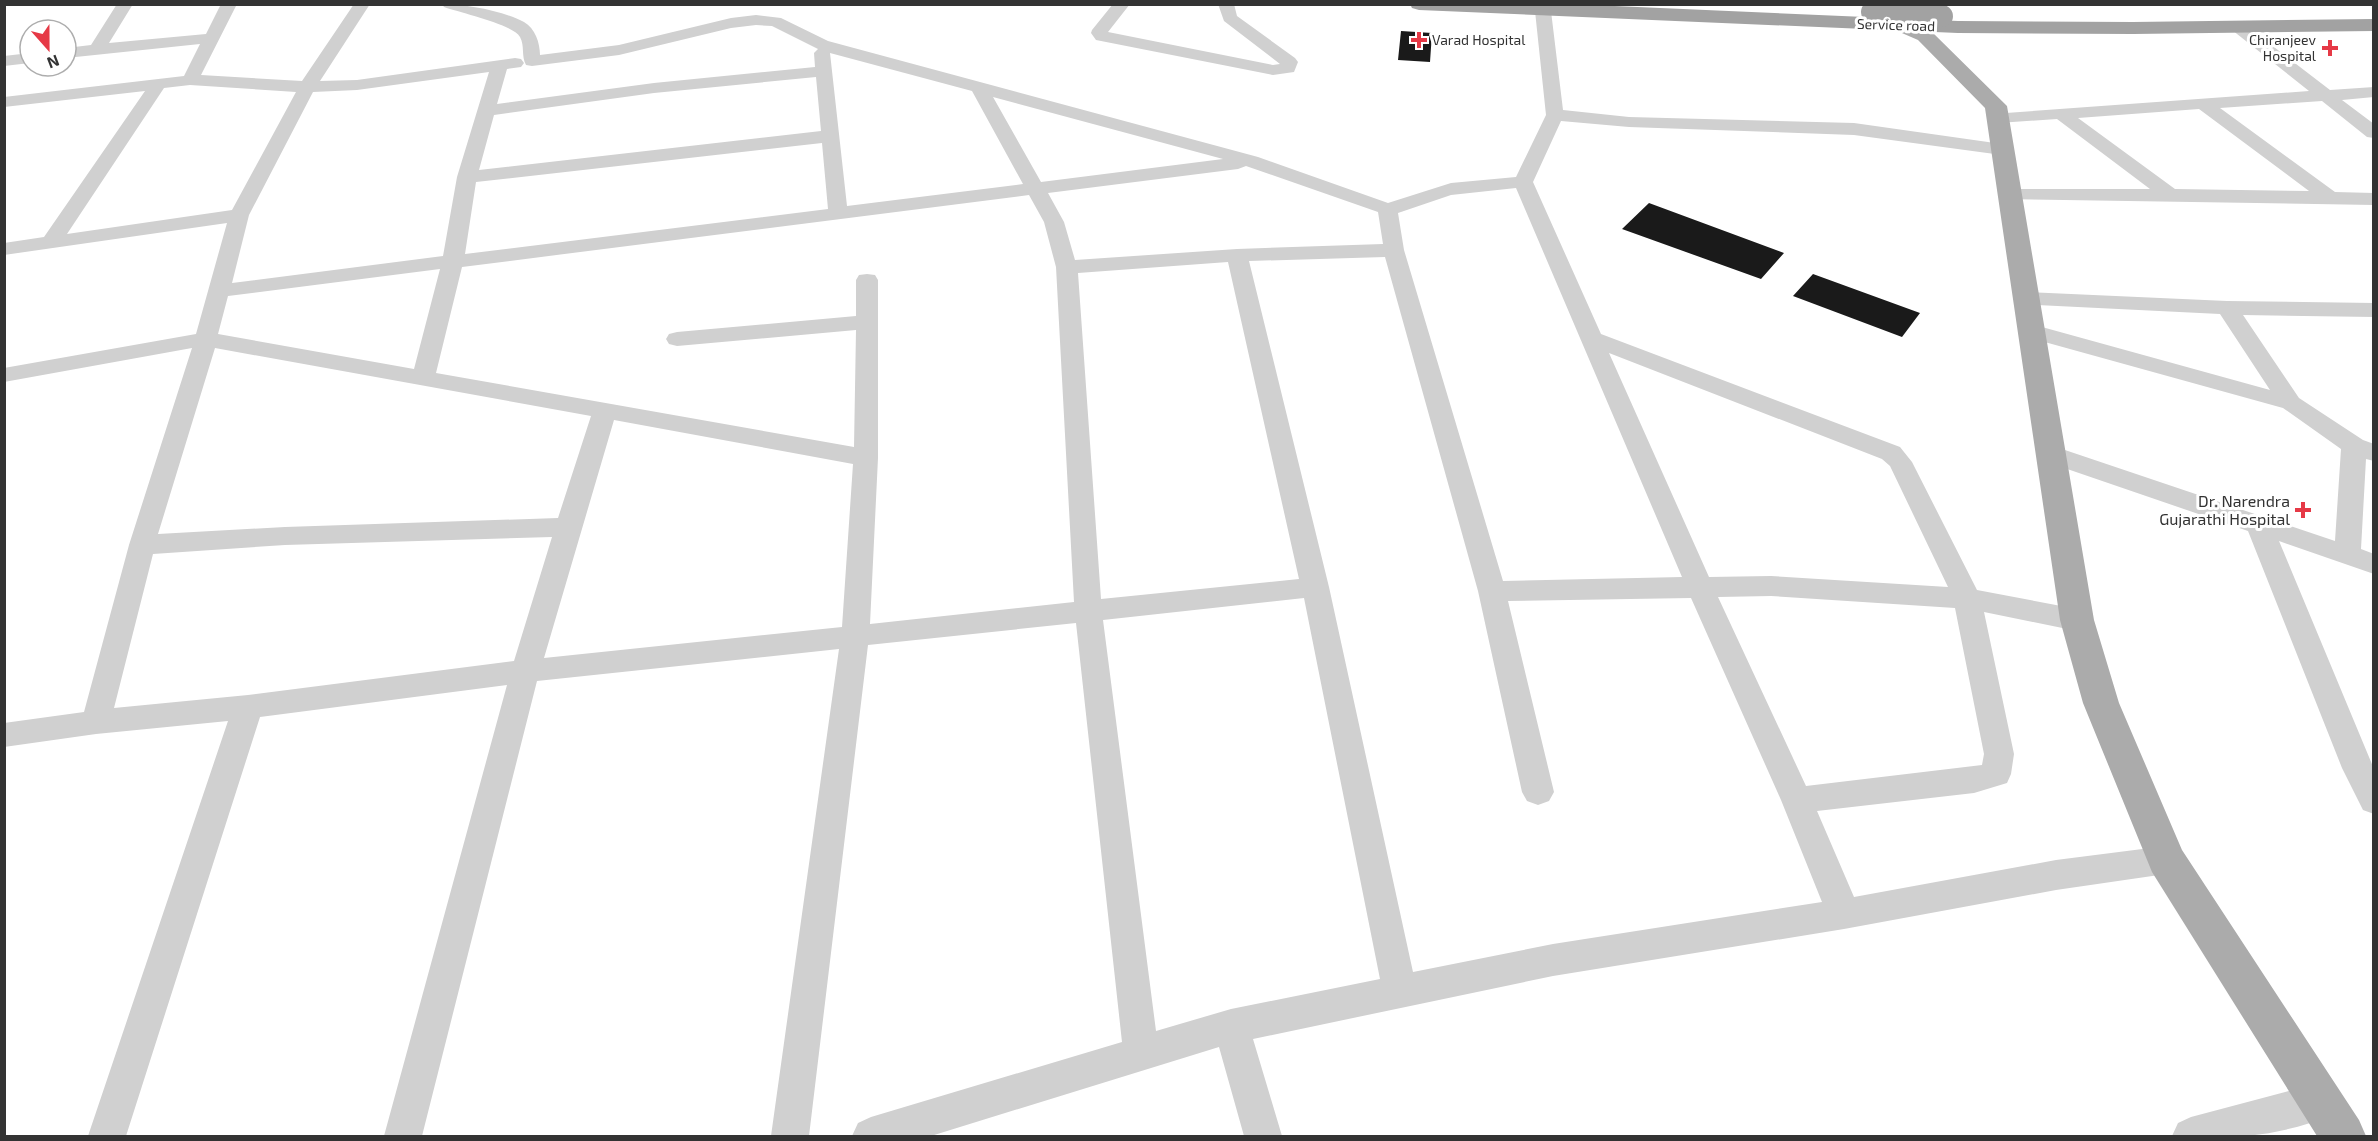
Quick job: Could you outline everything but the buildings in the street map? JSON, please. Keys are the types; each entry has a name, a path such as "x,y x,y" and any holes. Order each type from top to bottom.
{"highway":[{"name":"Service road","path":"1419,4 1543,11 1930,17 2238,27 2373,25"},
{"path":"1617,4 1881,8 1930,17 2225,17 2373,12"},
{"path":"1904,4 1930,17"}],"main road":[{"path":"1881,8 1930,17 1996,106 2077,620 2101,703 2166,860 2343,1137"}],"street":[{"path":"97,50 125,4"},
{"path":"190,80 229,4"},
{"path":"96,722 142,545 206,339 239,215 307,87 362,4"},
{"path":"450,4 519,26 527,33 532,43 532,61"},
{"path":"775,21 788,4"},
{"path":"1122,4 1100,30 1099,33 1102,36 1273,70 1288,68 1289,62 1230,18 1226,4"},
{"path":"1543,11 1555,115 1523,182 1700,587 1797,800 1844,914"},
{"path":"4,102 190,80 307,87 357,85 619,50 731,23 775,21 822,45 1251,161 1387,209 1402,207 1425,196 1451,189 1523,182"},
{"path":"2238,27 2373,133"},
{"path":"78,52 212,38"},
{"path":"822,45 838,213"},
{"path":"423,378 453,262 467,177 499,66"},
{"path":"485,111 654,88 824,71"},
{"path":"51,242 159,83"},
{"path":"980,89 1054,222 1067,267 1088,610 1141,1052"},
{"path":"1555,115 1629,122 2000,134 2061,114 2373,92"},
{"path":"2203,104 2330,198"},
{"path":"2061,114 2170,195"},
{"path":"467,177 830,136"},
{"path":"219,291 1251,161"},
{"path":"2010,195 2373,199"},
{"path":"1387,209 1394,250 1492,591 1538,792"},
{"path":"4,249 239,215"},
{"path":"1067,267 1237,255 1394,250"},
{"path":"1237,255 1315,587 1400,992"},
{"path":"790,1137 855,636 866,458 867,280"},
{"path":"2026,299 2227,308 2373,310"},
{"path":"2227,308 2291,402"},
{"path":"677,339 867,322"},
{"path":"2031,331 2291,402 2364,449 2347,554"},
{"path":"4,375 206,339 866,458"},
{"path":"1593,339 1891,453 1900,462 1967,598 1999,754 1996,774 1974,780 1797,800"},
{"path":"403,1137 470,874 567,527 605,411"},
{"path":"2050,454 2373,564"},
{"path":"2259,525 2357,768 2373,801"},
{"path":"142,545 285,536 567,527"},
{"path":"1492,591 1771,586 1967,598 2077,620"},
{"path":"4,735 96,722 248,707 527,671 1315,587"},
{"path":"107,1137 248,707"},
{"path":"871,1137 937,1126 1141,1052 1231,1026 1553,960 1844,914 2056,875 2166,860"},
{"path":"1231,1026 1263,1137"},
{"path":"2191,1137 2319,1102"}],"place":[{"name":"Varad Hospital","path":"1419,40"},
{"name":"Chiranjeev Hospital","path":"2330,48"},
{"name":"Dr. Narendra Gujarathi Hospital","path":"2303,510"}]}
